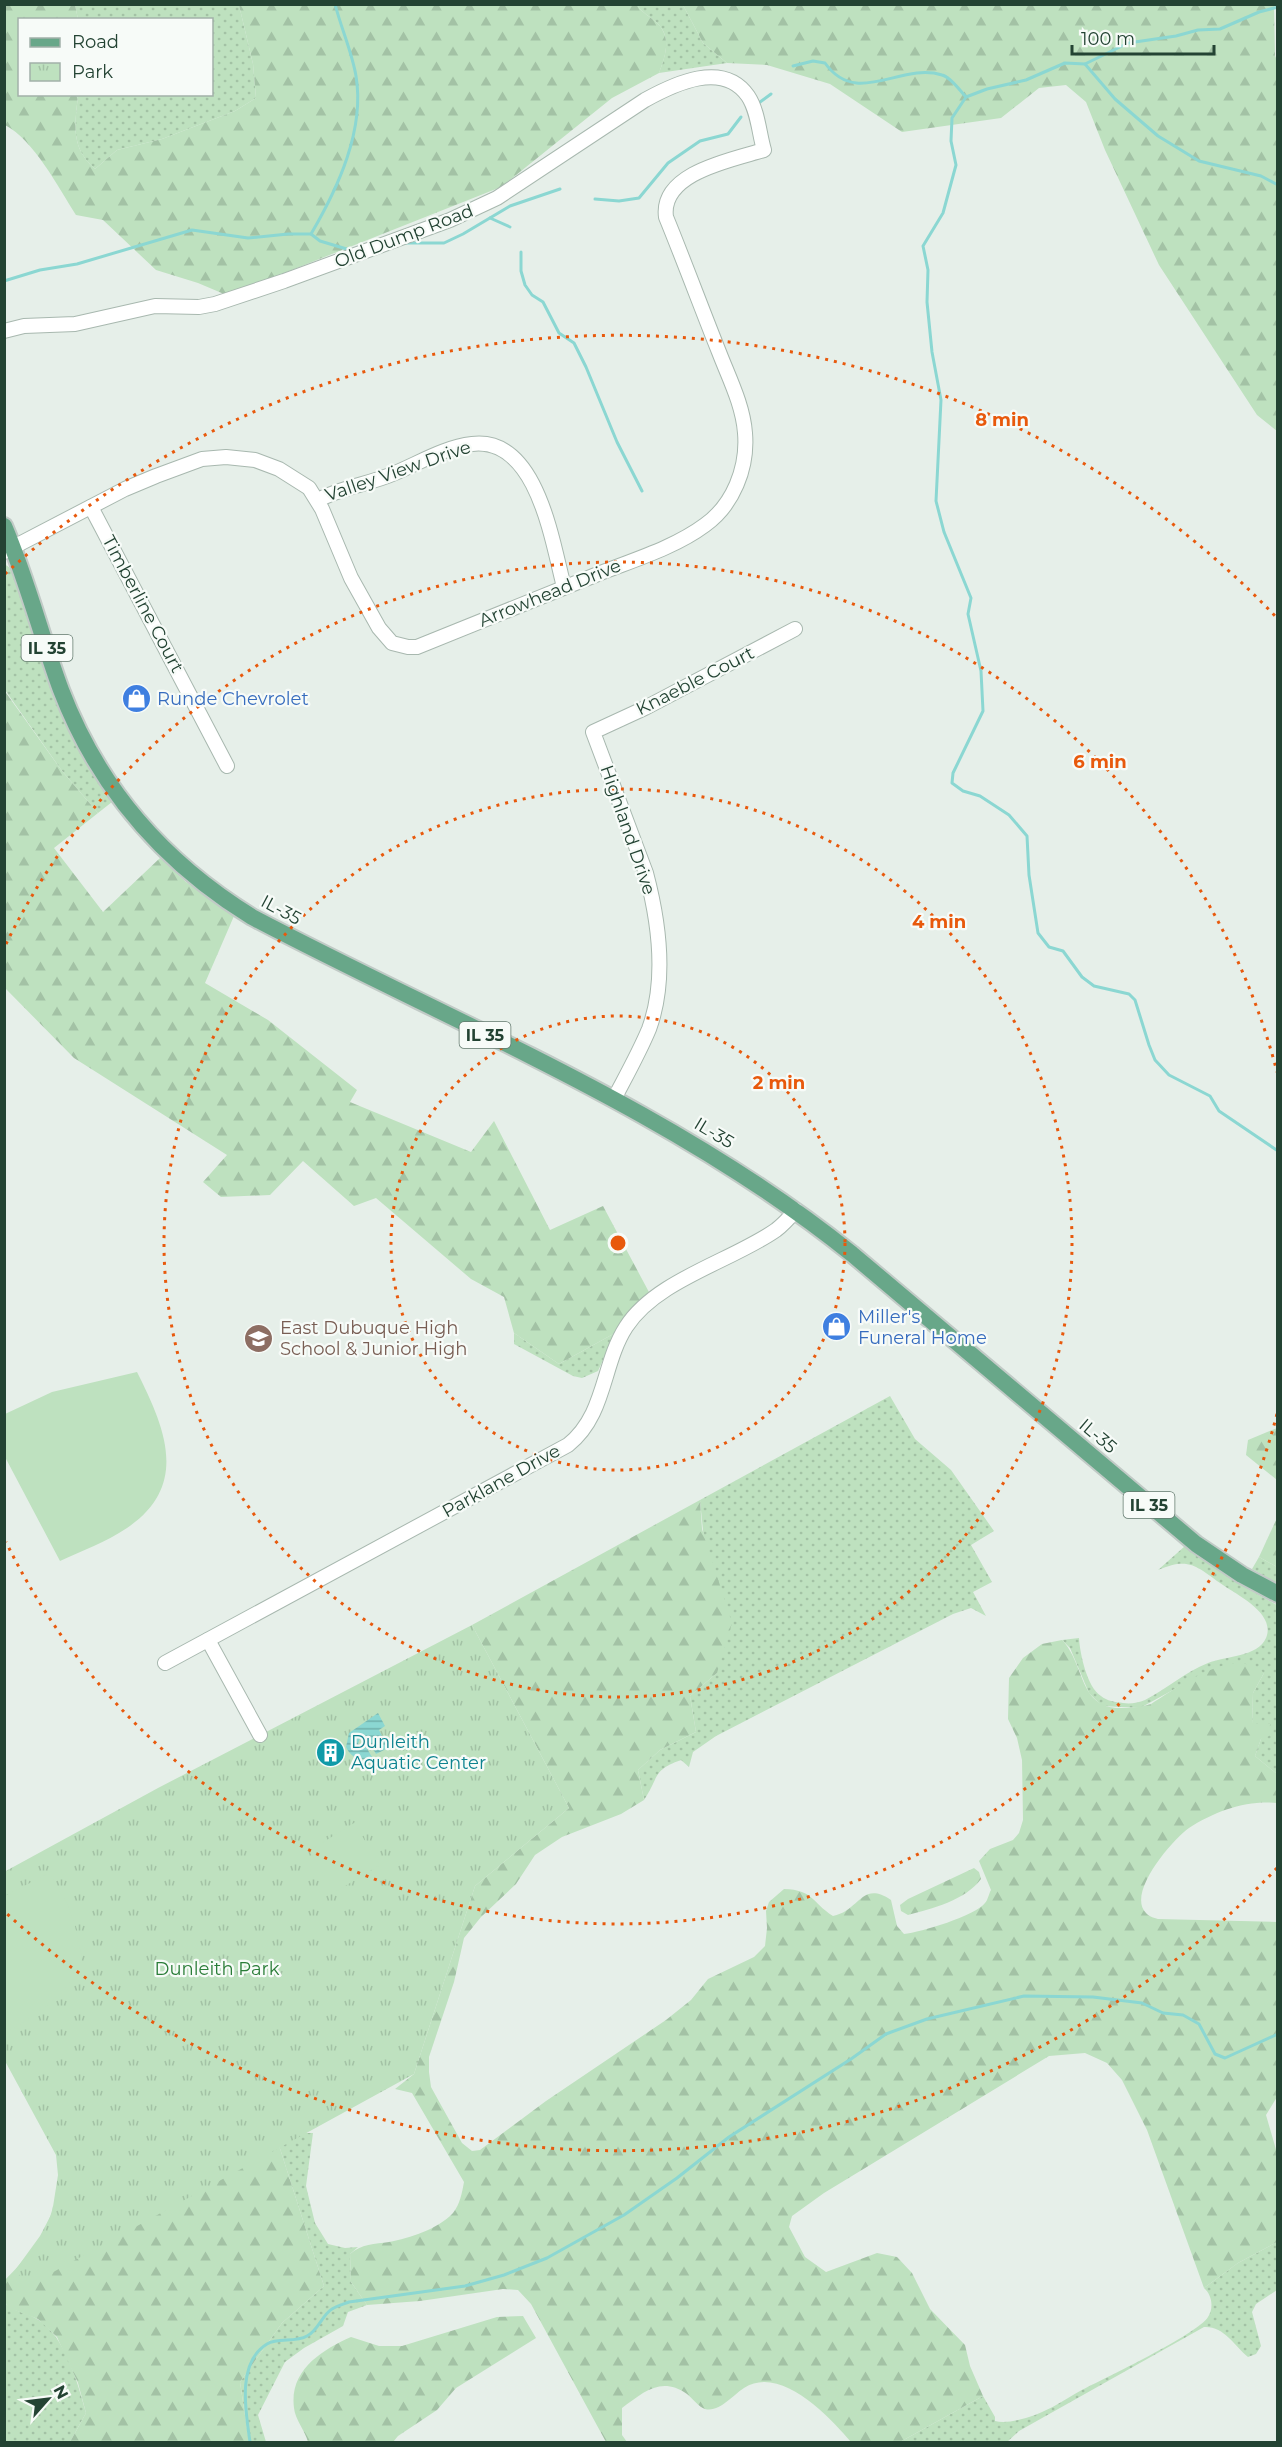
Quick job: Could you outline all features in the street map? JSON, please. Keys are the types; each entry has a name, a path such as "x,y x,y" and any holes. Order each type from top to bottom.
{"main road":[{"name":"IL 35","path":"4,526 9,549"},
{"name":"IL-35","path":"9,549 64,699 79,733 98,766 146,831 176,862 223,899 297,941 614,1099 717,1157 796,1210 852,1254 1196,1544 1242,1575 1278,1594"}],"street":[{"name":"Old Dump Road","path":"4,331 32,326 75,324 155,306 199,307 215,304 284,281 450,220 489,203 645,100 663,90 698,78 716,77 732,82 748,97 756,117"},
{"name":"Arrowhead Drive","path":"9,549 156,476 202,459 226,457 255,460 279,469 309,488 318,500 348,570 384,636 399,646 417,647 675,542 705,525 725,505 738,483 744,461 745,442 742,414 666,217 664,206 674,186 691,176 764,150 756,117"},
{"name":"Valley View Drive","path":"318,500 329,494 389,476 463,445 489,444 501,448 519,462 534,487 564,587"},
{"name":"Timberline Court","path":"91,507 227,765"},
{"name":"Knaeble Court","path":"593,732 645,708 795,629"},
{"name":"Highland Drive","path":"593,732 646,873 654,906 659,958 656,998 649,1028 614,1099"},
{"name":"Parklane Drive","path":"165,1663 568,1445 584,1430 591,1418 618,1344 626,1327 639,1311 652,1299 670,1288 776,1229 796,1210"},
{"path":"208,1640 260,1735"}],"green space":[{"path":"4,5 75,5 78,18 18,18 18,96 78,96 75,126 78,144 81,153 95,169 117,150 162,139 235,111 256,98 253,64 239,5 637,5 658,24 666,41 659,73 612,98 501,187 269,279 224,294 156,270 103,220 76,215 26,141 5,125"},
{"path":"75,5 239,5 253,64 256,98 235,111 162,139 117,150 95,169 81,153 78,144 75,126 78,96 213,96 213,18 78,18"},
{"path":"637,5 683,5 703,43 727,63 659,73 666,48 665,35 658,24"},
{"path":"683,5 1274,5 1275,56 1278,62 1277,431 1257,415 1159,265 1105,150 1086,102 1066,85 1039,88 1001,118 902,132 830,84 767,65 727,63 703,43"},
{"path":"4,564 14,575 40,658 64,720 96,779 112,802 98,813 62,771 5,690"},
{"path":"4,690 62,771 98,813 54,848 103,912 160,858 186,882 234,916 205,983 268,1020 357,1090 350,1102 471,1152 494,1121 550,1230 603,1206 650,1294 634,1306 615,1333 559,1364 514,1333 504,1297 471,1279 376,1198 354,1206 303,1161 270,1195 221,1197 203,1182 227,1155 74,1058 5,988"},
{"path":"514,1333 559,1364 615,1333 598,1371 582,1378 573,1376 514,1344"},
{"path":"137,1372 163,1434 166,1454 165,1474 159,1493 147,1511 127,1528 60,1561 5,1457 5,1414 52,1392"},
{"path":"890,1396 915,1439 951,1470 994,1531 971,1545 992,1582 973,1592 986,1616 971,1608 953,1614 716,1736 693,1752 689,1767 681,1760 665,1767 657,1775 644,1800 638,1770 660,1750 696,1732 690,1696 717,1673 700,1500"},
{"path":"1277,1428 1277,1480 1246,1455 1248,1440"},
{"path":"700,1500 702,1529 732,1623 717,1673 690,1696 696,1732 660,1750 638,1770 644,1800 621,1814 562,1837 535,1855 516,1884 481,1917 464,1938 454,1982 429,2057 429,2072 431,2087 462,2143 472,2151 480,2150 546,2101 666,2020 691,2000 708,1979 754,1957 765,1946 766,1911 769,1902 784,1889 807,1894 833,1916 849,1909 867,1895 873,1893 881,1895 891,1900 897,1926 904,1934 959,1918 985,1903 991,1890 979,1861 990,1849 1013,1840 1019,1833 1023,1820 1022,1760 1017,1738 1008,1719 1009,1678 1023,1658 1042,1644 1062,1640 1070,1650 1090,1694 1098,1702 1108,1707 1131,1708 1151,1704 1191,1679 1222,1666 1238,1664 1252,1666 1264,1673 1253,1693 1252,1724 1270,1724 1269,1736 1261,1739 1255,1756 1277,1774 1277,1803 1254,1803 1232,1808 1210,1816 1189,1828 1163,1854 1154,1867 1142,1893 1141,1904 1147,1914 1158,1919 1277,1922 1277,2097 1266,2115 1277,2153 1277,2242 1238,2263 1204,2288 1147,2130 1122,2080 1107,2063 1085,2053 1049,2056 824,2193 792,2216 789,2227 805,2257 826,2272 877,2253 897,2257 912,2273 930,2309 965,2345 970,2366 983,2396 900,2442 851,2442 803,2397 788,2388 773,2383 758,2382 744,2388 721,2406 710,2409 703,2408 678,2389 669,2386 653,2388 622,2408 622,2435 627,2442 606,2442 531,2304 518,2290 503,2289 420,2301 367,2305 351,2282 350,2254 354,2251 368,2245 397,2240 423,2232 447,2219 457,2206 464,2182 412,2093 395,2089 414,2074 475,1886 569,1808 472,1625"},
{"path":"1277,1518 1277,1567 1259,1557"},
{"path":"1185,1546 1237,1583 1277,1605 1277,1774 1255,1756 1270,1724 1252,1724 1253,1693 1264,1673 1184,1684 1140,1708 1102,1706 1089,1693 1070,1648 1062,1640 1079,1638 1085,1670 1096,1692 1108,1700 1126,1703 1145,1700 1208,1663 1256,1649 1266,1638 1268,1629 1261,1614 1246,1600 1193,1566 1178,1564 1158,1570"},
{"path":"1259,1557 1277,1567 1277,1583 1252,1569"},
{"name":"Dunleith Park","path":"472,1625 569,1808 475,1886 414,2074 26,2287 16,2269 40,2236 52,2213 58,2175 56,2155 5,2061 4,1872 158,1788"},
{"path":"354,1823 380,1865 335,1892 309,1851"},
{"path":"974,1868 979,1872 981,1879 966,1893 937,1907 908,1915 901,1911 900,1905 908,1899"},
{"path":"49,1873 72,1915 82,1960 69,1983 51,2002 9,2031 4,2024 5,1896"},
{"path":"275,2133 313,2133 306,2186 315,2223 328,2244 345,2248 358,2247 350,2254 351,2282 367,2305 348,2312 343,2326 304,2348 285,2362 258,2415 266,2442 249,2442 240,2382 282,2323 324,2286"},
{"path":"275,2133 324,2286 282,2323 240,2382 249,2442 70,2442 86,2413 78,2383 57,2337 38,2319 9,2308 5,2302 5,2280 41,2236 53,2206"},
{"path":"1277,2242 1277,2290 1256,2304 1252,2312 1261,2346 1256,2354 1248,2357 1223,2333 1204,2327 1019,2431 1007,2442 900,2442 983,2396 995,2421 1000,2422 1035,2415 1053,2407 1149,2356 1201,2325 1211,2310 1209,2294 1204,2288 1238,2263"},
{"path":"4,2302 11,2308 47,2326 63,2348 86,2413 70,2442 5,2442"},
{"path":"523,2316 536,2338 456,2388 437,2410 398,2436 393,2442 308,2442 295,2412 294,2395 302,2372 329,2348 351,2337 379,2346 402,2346 497,2317"}],"water":[{"path":"378,1713 385,1726 379,1730 388,1748 376,1754 365,1735 360,1738 358,1744 363,1748 366,1747 372,1757 357,1758 346,1747 349,1733"}],"waterway":[{"path":"311,234 331,198 347,158 357,117 356,76 335,4"},
{"path":"1278,7 1259,12 1220,29 1198,30 1176,36 1128,43 1085,64 1065,63 1026,80 987,89 966,97 952,118 951,141 956,165 943,213 923,246 928,270 927,302 932,352 941,400 936,501 944,532 971,598 968,614 981,671 983,711 953,773 952,783 963,791 980,796 1009,815 1027,836 1029,875 1038,933 1049,947 1063,951 1082,977 1094,986 1129,994 1135,1000 1155,1060 1169,1075 1210,1096 1219,1111 1278,1151"},
{"path":"793,66 813,61 825,63 837,76 851,82 865,83 910,74 942,75 952,81 966,97"},
{"path":"1085,64 1115,99 1158,136 1199,161 1261,176 1278,185"},
{"path":"756,105 771,94"},
{"path":"595,199 619,201 639,198 668,163 700,141 728,134 741,117"},
{"path":"403,243 444,243 510,206 560,189"},
{"path":"490,218 510,227"},
{"path":"4,281 40,270 77,264 192,230 248,238 311,234 320,241 350,250"},
{"path":"521,252 521,271 525,285 532,295 543,302 559,333 574,343 617,442 642,491"},
{"path":"250,2442 245,2403 247,2376 257,2352 267,2344 302,2338 311,2334 329,2312 349,2302 465,2286 504,2275 547,2258 624,2215 677,2178 729,2137 886,2034 927,2019 1024,1996 1093,1997 1142,2003 1163,2013 1183,2015 1199,2024 1215,2054 1225,2058 1278,2034"}],"place":[{"name":"Runde Chevrolet","path":"136,699"},
{"name":"Miller's Funeral Home","path":"837,1327"},
{"name":"East Dubuque High School & Junior High","path":"259,1338"},
{"name":"Dunleith Aquatic Center","path":"330,1752"}]}
